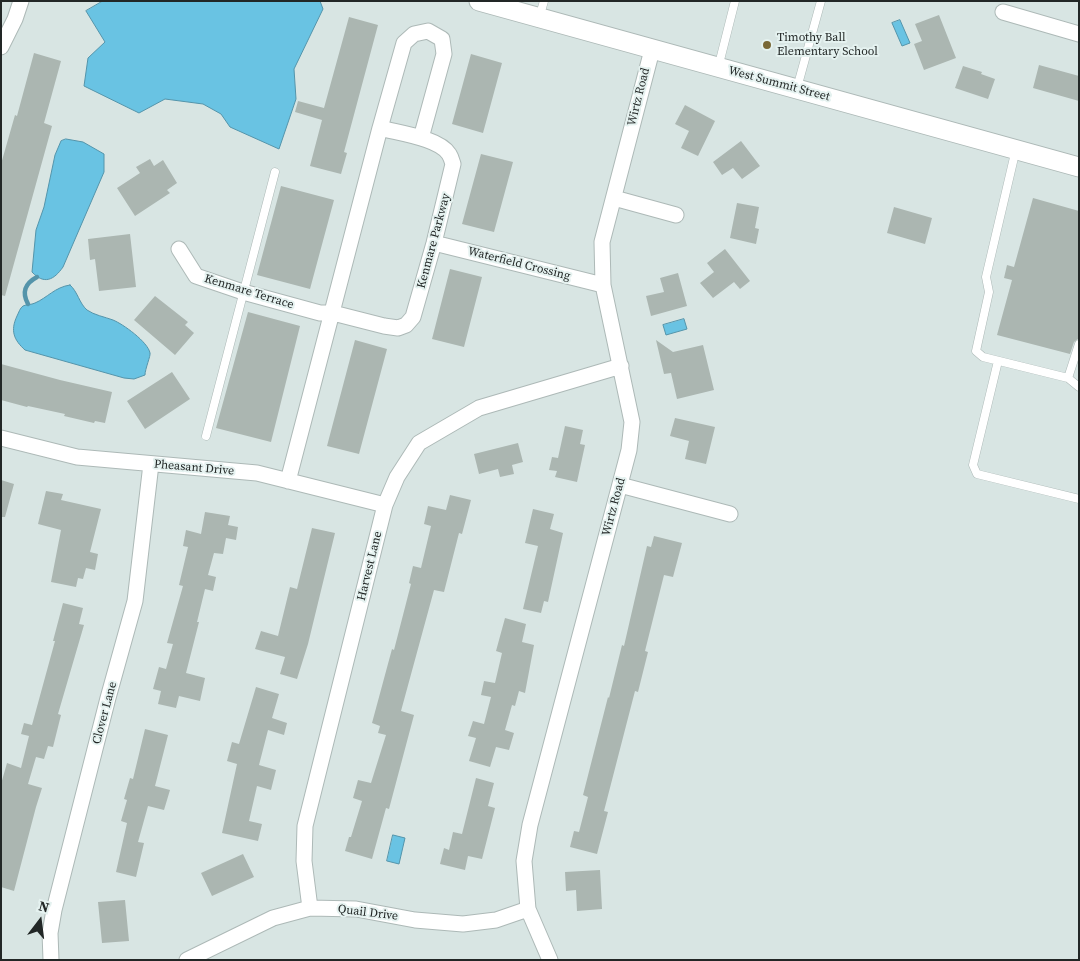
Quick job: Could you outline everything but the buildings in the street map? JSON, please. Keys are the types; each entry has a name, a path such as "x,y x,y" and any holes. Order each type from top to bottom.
{"street":[{"path":"16,20 21,1"},
{"path":"1,47 16,20 33,1"},
{"name":"West Summit Street","path":"480,1 542,10 652,50 797,88 1079,167"},
{"path":"1003,12 1079,34"},
{"path":"288,481 404,43 414,34 428,31 442,39 444,54 422,138"},
{"name":"Wirtz Road","path":"550,960 528,909 524,861 530,825 629,450 632,422 603,285 602,242 652,50"},
{"name":"Kenmare Parkway","path":"333,313 384,326 398,328 406,325 413,317 434,243 453,164 449,153 440,146 422,138 380,128"},
{"path":"614,198 676,215"},
{"name":"Waterfield Crossing","path":"434,243 603,285"},
{"name":"Kenmare Terrace","path":"179,249 196,276 243,292 320,313 333,313"},
{"name":"Harvest Lane","path":"310,908 304,861 304,826 385,505 396,477 420,443 479,408 621,366"},
{"name":"Pheasant Drive","path":"1,438 77,458 257,474 385,505"},
{"name":"Clover Lane","path":"51,960 50,932 54,910 108,698 135,601 151,464"},
{"path":"620,486 730,514"},
{"name":"Quail Drive","path":"188,959 273,918 310,908 356,909 415,920 463,924 496,920 528,909"}],"lane":[{"path":"718,68 735,1"},
{"path":"797,88 821,1"},
{"path":"1016,149 986,277 989,292 976,351 978,354 998,361 1068,378 1079,387"},
{"path":"206,436 275,172"},
{"path":"1068,378 1079,344"},
{"path":"998,361 973,465 977,474 1079,499"}],"water":[{"path":"103,1 320,1 323,9 294,69 296,99 279,149 230,127 221,114 203,104 165,99 139,113 84,86 88,58 105,42 86,11"},
{"path":"900,20 910,43 902,46 892,23"},
{"path":"66,139 83,142 104,154 104,172 63,267 52,278 45,280 32,272 36,230 44,207 55,155 61,141"},
{"path":"70,285 87,310 113,320 129,329 145,344 150,354 145,375 134,379 124,378 25,350 21,346 14,335 14,326 21,308 24,305 34,304 55,290"},
{"path":"684,319 687,329 666,335 663,325"},
{"path":"393,835 405,838 399,864 387,861"}],"waterway":[{"path":"28,304 25,291 27,285 37,277"}],"place":[{"name":"Timothy Ball Elementary School","path":"767,45"}]}
